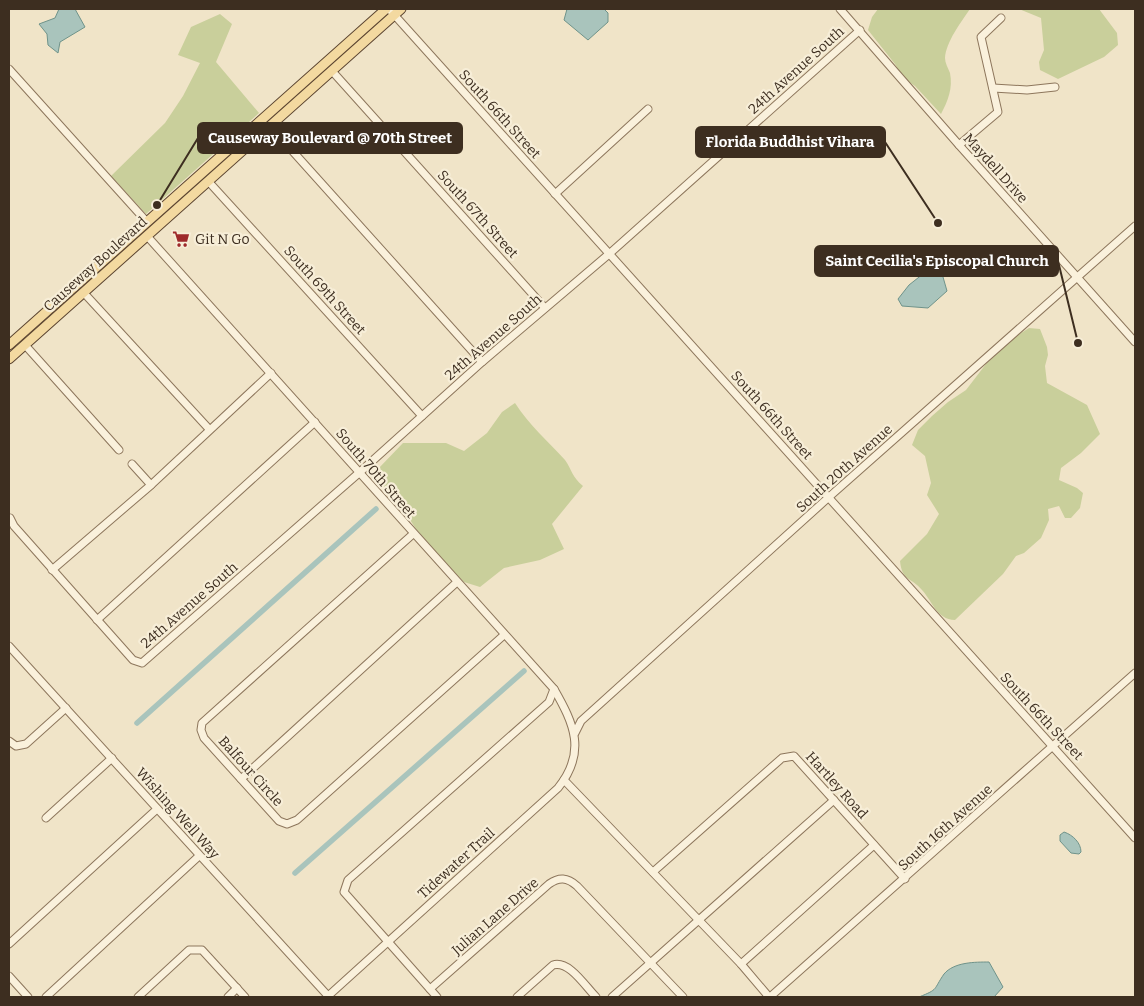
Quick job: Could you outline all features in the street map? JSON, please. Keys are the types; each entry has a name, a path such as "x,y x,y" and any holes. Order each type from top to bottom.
{"main road":[{"name":"Causeway Boulevard","path":"9,359 332,71 393,10"},
{"name":"Causeway Boulevard","path":"9,346 143,226 393,10"},
{"path":"143,226 150,233"}],"street":[{"name":"Maydell Drive","path":"840,9 1135,342"},
{"name":"South 66th Street","path":"393,10 555,194 829,497 993,682 1055,746 1135,838"},
{"path":"959,145 998,112 981,37 1001,18"},
{"name":"24th Avenue South","path":"97,620 133,660 142,663 482,362 609,254 860,30"},
{"path":"9,69 143,226"},
{"name":"South 67th Street","path":"332,71 546,308"},
{"path":"993,88 1028,90 1055,87"},
{"path":"555,194 648,109"},
{"path":"270,126 482,362"},
{"name":"South 69th Street","path":"208,181 422,416"},
{"name":"South 20th Avenue","path":"575,733 581,721 829,497 1135,226"},
{"name":"South 70th Street","path":"150,233 270,373 554,689 569,714 575,733"},
{"path":"84,293 209,429"},
{"path":"25,344 119,450"},
{"path":"52,570 151,485 270,373"},
{"path":"10,518 14,526 97,620 315,422"},
{"path":"132,464 151,485"},
{"name":"Balfour Circle","path":"413,534 202,723 201,730 204,738 279,821 287,824 295,822 504,635"},
{"path":"241,779 457,582"},
{"name":"Wishing Well Way","path":"9,646 328,997"},
{"name":"South 16th Avenue","path":"769,997 905,879 1135,673"},
{"path":"437,997 344,892 348,880 549,702 554,689"},
{"path":"9,741 16,746 26,744 66,708"},
{"name":"Tidewater Trail","path":"328,997 554,792 564,780 575,750 575,733"},
{"name":"Hartley Road","path":"653,872 782,758 794,756 905,879"},
{"path":"46,818 112,758"},
{"path":"564,780 741,964 769,997"},
{"path":"612,997 834,800"},
{"path":"9,944 157,809"},
{"path":"741,964 874,845"},
{"path":"46,997 199,856"},
{"name":"Julian Lane Drive","path":"430,989 549,884 561,878 569,880 577,886 683,997"},
{"path":"138,997 189,950 202,950 245,997"},
{"path":"517,997 553,965 558,964 567,967 596,997"},
{"path":"9,976 28,997"},
{"path":"228,997 237,988"}],"green space":[{"path":"878,9 970,9 954,32 946,52 945,60 950,73 951,84 948,99 941,114 915,86 903,78 895,64 868,30 872,17"},
{"path":"1019,9 1099,9 1117,33 1118,45 1104,57 1058,79 1040,70 1039,62 1044,50 1041,18"},
{"path":"220,14 232,24 216,62 259,113 146,214 111,176 165,123 183,96 200,63 178,55 191,27"},
{"path":"1029,328 1040,329 1047,347 1048,355 1045,366 1047,383 1087,405 1100,434 1081,453 1061,468 1059,480 1077,488 1083,493 1080,508 1071,518 1065,518 1059,506 1048,509 1049,520 1041,538 1024,553 1016,556 1003,574 955,620 949,619 939,613 922,590 905,576 901,567 900,561 927,534 939,514 927,495 931,483 925,456 912,445 918,430 932,416 966,390 986,364 1015,337"},
{"path":"515,403 532,426 565,460 574,476 583,486 552,524 564,549 540,560 504,568 480,587 464,582 438,555 416,529 400,504 379,484 378,469 403,443 446,443 464,451 487,433 502,412"}],"water":[{"path":"59,9 75,9 85,27 60,42 58,53 48,45 47,34 39,24 55,18"},
{"path":"567,9 604,9 608,13 608,22 588,40 564,20"},
{"path":"933,266 940,266 944,270 943,277 947,291 928,308 902,306 898,299 909,285"},
{"path":"1064,832 1073,837 1078,843 1081,849 1079,854 1071,853 1060,841 1060,835"},
{"path":"977,962 989,962 1003,987 994,997 919,997 933,990 944,974 953,967"}],"waterway":[{"path":"137,723 376,509"},
{"path":"295,873 524,671"}],"place":[{"name":"Causeway Boulevard @ 70th Street","path":"157,205"},
{"name":"Florida Buddhist Vihara","path":"938,223"},
{"name":"Git N Go","path":"181,239"},
{"name":"Saint Cecilia's Episcopal Church","path":"1078,343"}]}
